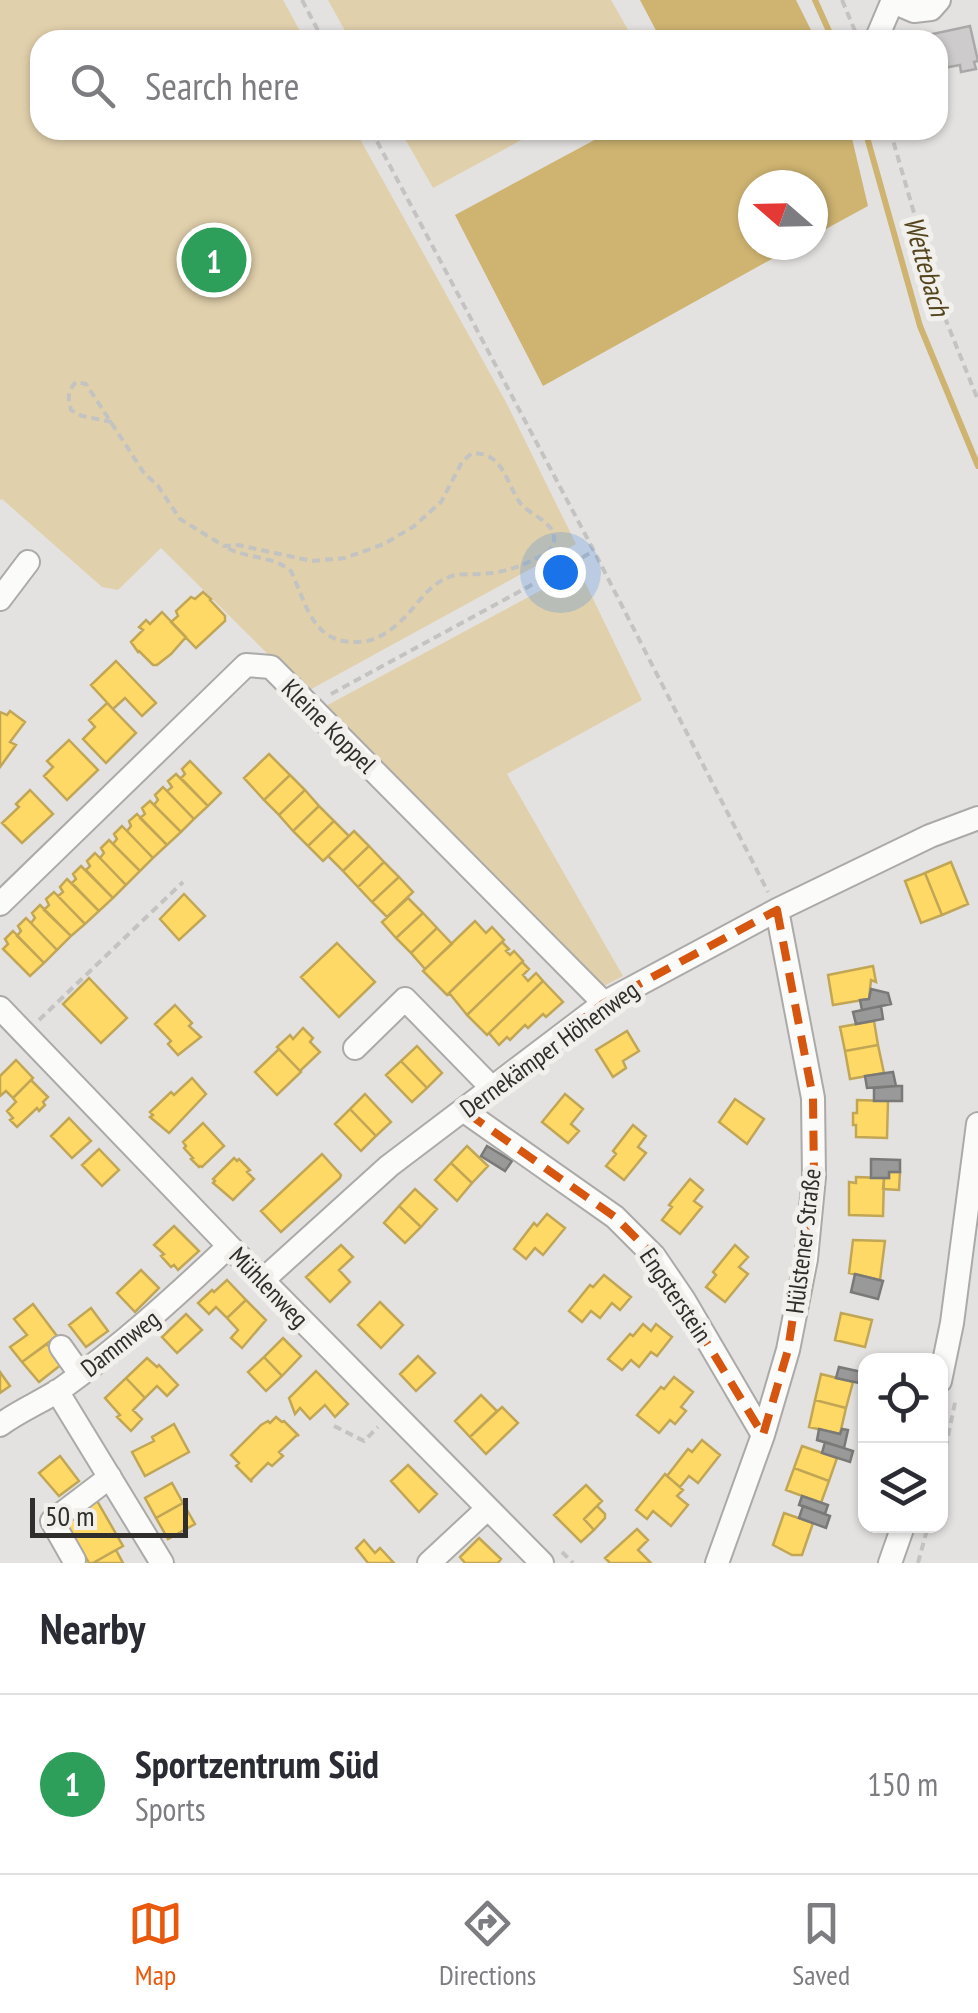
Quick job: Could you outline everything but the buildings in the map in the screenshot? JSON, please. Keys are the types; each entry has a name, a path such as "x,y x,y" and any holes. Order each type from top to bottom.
{"street":[{"path":"880,30 893,1 914,10 931,9 939,0"},
{"path":"0,599 28,562"},
{"name":"Kleine Koppel","path":"0,904 246,665 272,667 604,1003"},
{"name":"Dernekämper Höhenweg","path":"263,1280 388,1166 604,1003 777,910 930,836 978,818"},
{"name":"Hülstener Straße","path":"717,1563 763,1435 788,1350 806,1259 814,1177 813,1098 777,910"},
{"path":"355,1048 405,999 492,1088"},
{"name":"Mühlenweg","path":"8,1020 542,1563"},
{"name":"Engsterstein","path":"463,1110 615,1217 654,1256 763,1435"},
{"path":"946,1353 978,1124"},
{"name":"Dammweg","path":"0,1426 57,1391 151,1320 229,1246"},
{"path":"61,1347 80,1374"},
{"path":"57,1391 162,1563"},
{"path":"74,1560 52,1521 110,1477"},
{"path":"429,1563 488,1509"},
{"path":"890,1563 901,1533"}],"path":[{"path":"302,0 318,30"},
{"path":"842,0 855,30"},
{"path":"376,140 594,550 777,910"},
{"path":"893,140 943,313 978,400"},
{"path":"112,422 71,410 70,388 76,382 86,384 112,422 144,473 180,518 233,552 284,565 292,572 320,630 338,642 365,642 380,636 447,577 518,568 548,552 553,534 549,524 523,506 498,462 485,453 472,453 462,462 441,502 413,527 384,544 345,558 312,561 238,545 224,546"},
{"path":"309,706 594,550"},
{"path":"8,1020 183,882"},
{"path":"334,1426 364,1441 393,1414"},
{"path":"918,1563 926,1533"}],"highlighted area":[{"path":"777,910 813,1098 814,1177 788,1350 763,1435 654,1256 615,1217 463,1110 604,1003"}],"shaded area":[{"path":"0,0 283,0 300,30 30,30 30,140 361,140 507,404 576,544 306,692 161,548 118,590 102,587 0,500"},
{"path":"328,0 611,0 628,30 344,30"},
{"path":"640,0 796,0 811,30 656,30"},
{"path":"406,140 522,140 433,188"},
{"path":"594,140 852,140 868,206 828,228 828,170 738,170 738,260 770,260 543,386 455,215"},
{"path":"579,570 642,700 507,774 623,976 600,988 322,708"}],"waterway":[{"name":"Wettebach","path":"815,0 828,30"},
{"name":"Wettebach","path":"868,140 920,326 978,466"}],"place":[{"name":"Sportzentrum Süd","path":"214,260"}]}
